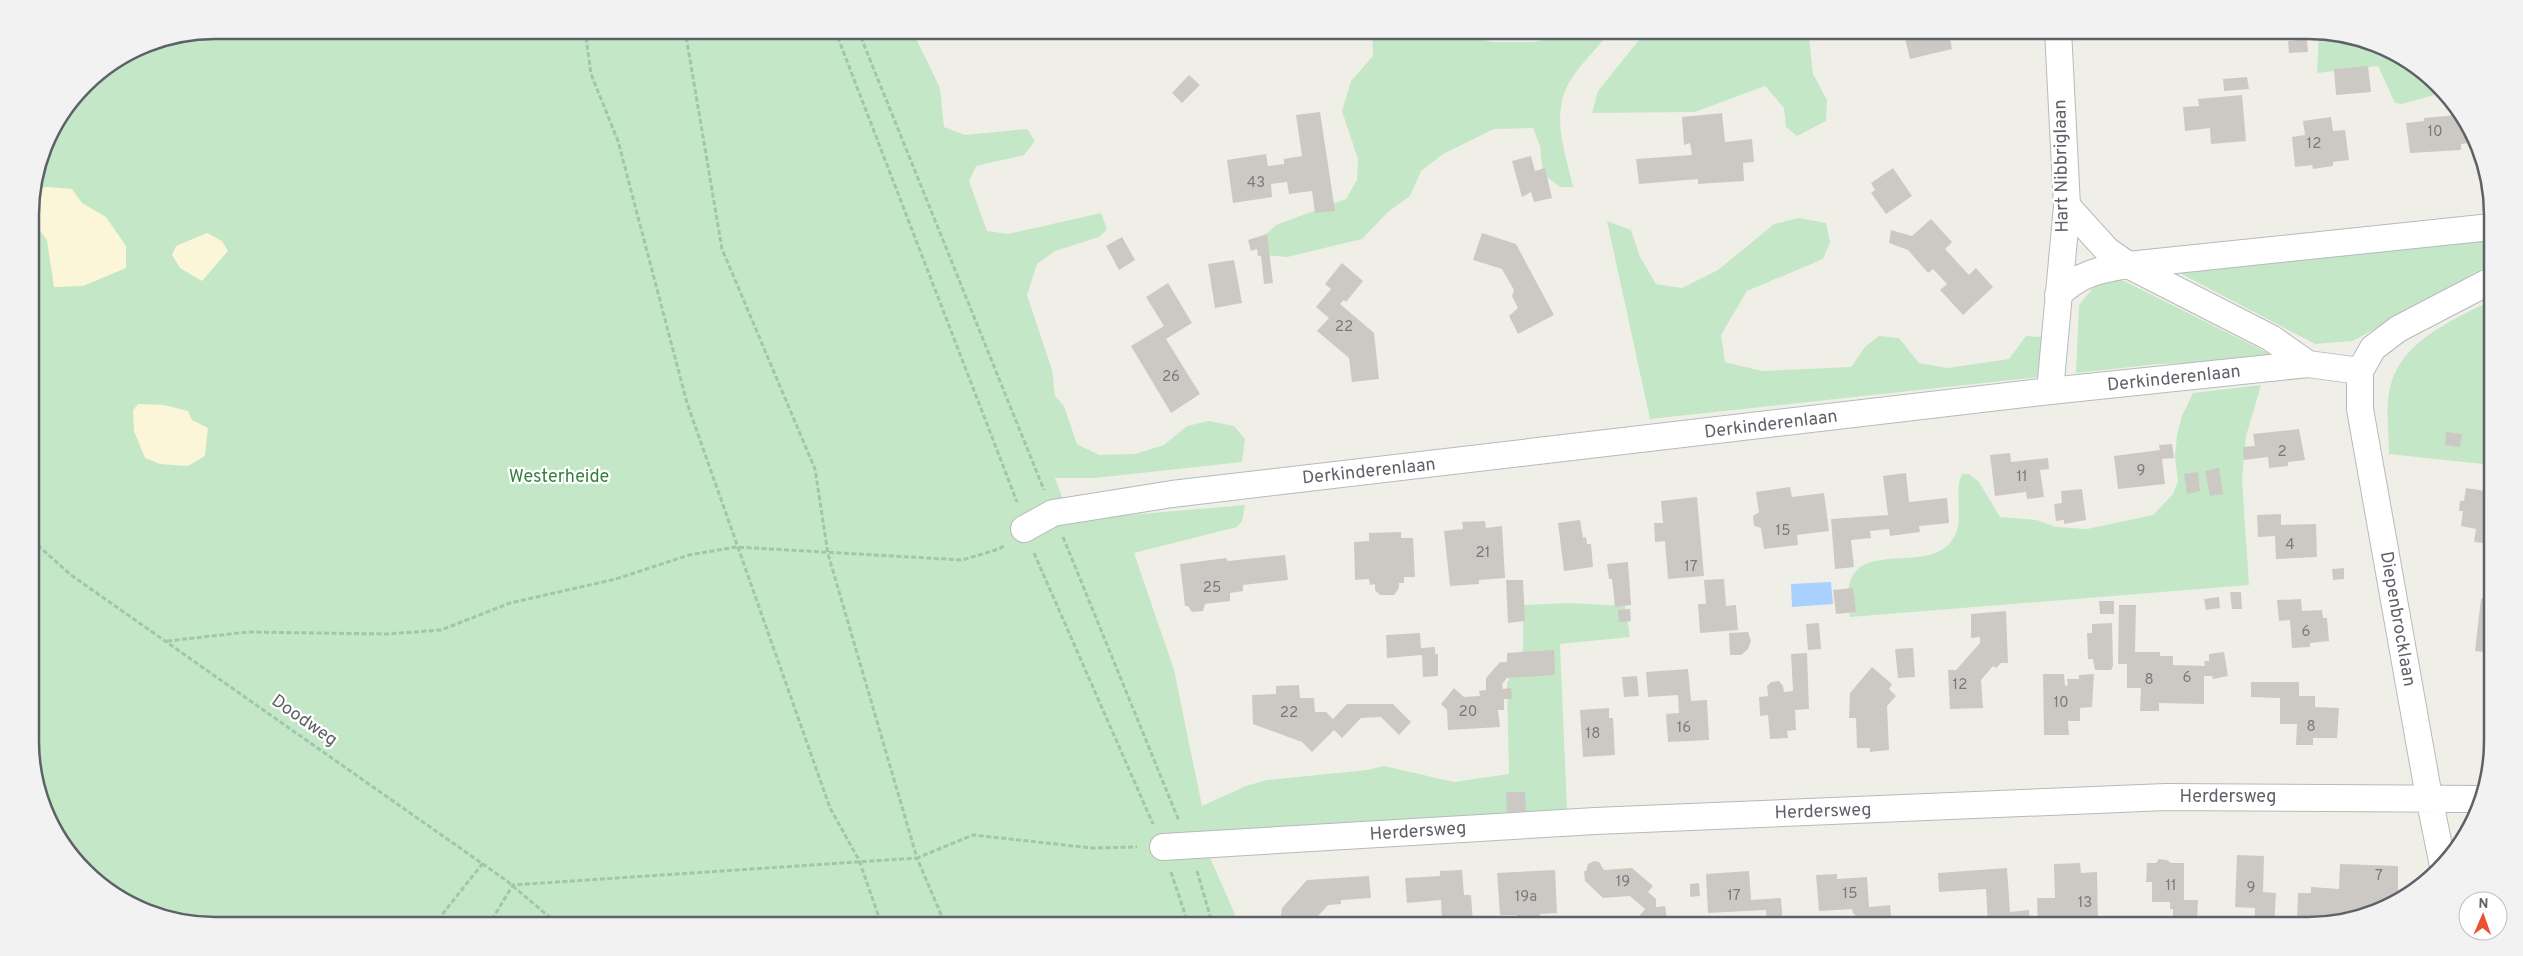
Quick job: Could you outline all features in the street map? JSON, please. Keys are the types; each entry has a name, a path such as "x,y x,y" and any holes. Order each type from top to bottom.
{"street":[{"name":"Hart Nibbriglaan","path":"2050,391 2067,206 2058,39"},
{"path":"2067,206 2107,250 2128,265 2271,338 2308,364"},
{"path":"2058,295 2072,281 2093,272 2128,265 2484,228"},
{"path":"2360,371 2373,348 2398,329 2484,284"},
{"name":"Derkinderenlaan","path":"1024,529 1053,513 1172,494 2050,391 2308,364 2360,371"},
{"name":"Diepenbrocklaan","path":"2360,371 2360,409 2428,797 2441,857"},
{"name":"Herdersweg","path":"1163,847 1605,821 2146,798 2428,797 2475,799"}],"path":[{"path":"586,39 591,74 618,141 687,403 736,547 830,808 859,860 879,917"},
{"path":"687,39 722,249 815,469 828,554 917,858 942,917"},
{"path":"838,39 1014,494 1024,529 1163,847 1186,917"},
{"path":"862,39 1190,846 1210,917"},
{"path":"167,642 248,632 387,634 441,630 510,603 616,578 689,555 736,547 828,554 962,560 999,549 1024,529"},
{"name":"Doodweg","path":"39,546 71,574 483,863 513,885 550,917"},
{"path":"493,917 513,885 859,860 917,858 973,835 1092,848 1163,847"},
{"path":"440,917 483,863"}],"green space":[{"name":"Westerheide","path":"916,39 940,88 944,127 965,135 1027,129 1035,141 1024,155 976,166 969,181 987,231 1008,234 1101,213 1107,229 1099,237 1055,251 1037,264 1027,295 1052,370 1055,396 1064,406 1077,444 1099,455 1135,454 1164,445 1187,426 1209,421 1234,426 1245,439 1242,462 1095,478 1055,478 1071,520 1245,505 1242,521 1237,527 1134,553 1174,670 1202,806 1246,786 1267,780 1367,770 1384,766 1454,782 1509,774 1507,683 1523,649 1523,605 1569,603 1625,606 1630,637 1560,644 1567,809 1201,837 1236,917 203,917 180,914 158,908 117,888 90,866 75,849 62,829 48,798 42,776 39,753 39,203 42,180 48,158 68,117 90,90 117,68 147,52 192,40"},
{"path":"1372,39 1479,39 1493,42 1535,42 1547,39 1604,39 1572,78 1565,91 1561,105 1561,132 1573,187 1560,187 1543,174 1540,146 1533,128 1494,129 1443,154 1421,171 1410,196 1388,212 1362,239 1287,257 1265,255 1261,239 1276,225 1346,199 1357,180 1358,159 1342,111 1351,81 1373,56"},
{"path":"1640,39 1809,39 1813,74 1827,100 1826,121 1797,136 1786,127 1784,108 1765,86 1695,112 1592,113 1598,91"},
{"path":"2319,39 2343,42 2376,52 2396,62 2416,75 2437,94 2402,104 2395,103 2378,66 2317,73"},
{"path":"1799,218 1826,223 1830,242 1823,259 1747,291 1721,335 1725,362 1762,371 1851,367 1865,347 1879,336 1899,338 1919,363 1948,368 2009,359 2026,336 2042,337 2039,377 1650,419 1607,221 1631,230 1640,257 1656,284 1682,288 1718,270 1774,224"},
{"path":"2484,233 2484,267 2353,341 2315,344 2166,266"},
{"path":"2120,279 2284,361 2158,364 2076,373 2079,305 2098,282"},
{"path":"2484,304 2484,464 2389,454 2387,412 2390,388 2396,371 2405,357 2417,345 2445,324"},
{"path":"2261,385 2246,436 2242,479 2249,585 1850,617 1848,590 1854,573 1866,564 1935,553 1949,544 1958,528 1958,491 1962,474 1969,474 1979,482 2000,517 2037,520 2056,527 2087,529 2153,515 2173,494 2178,481 2175,457 2177,435 2182,416 2193,393"}],"sand":[{"path":"41,188 72,189 82,203 106,217 126,246 126,268 83,286 54,287 47,240 39,230"},
{"path":"207,233 222,241 228,251 202,281 180,268 172,255 176,246"},
{"path":"138,404 164,405 188,411 192,420 208,428 205,456 188,466 160,464 145,458 134,431 133,410"}],"water":[{"path":"1831,582 1833,604 1792,607 1791,584"}],"building":[{"path":"1905,39 1950,39 1952,49 1910,59"},
{"path":"2307,39 2308,52 2289,53 2288,41"},
{"path":"2368,66 2371,92 2336,95 2334,69"},
{"path":"1189,75 1200,85 1182,103 1172,93"},
{"path":"2247,77 2249,89 2224,91 2223,79"},
{"path":"2242,95 2246,141 2211,144 2210,128 2185,131 2183,107 2199,106 2198,99"},
{"path":"1320,112 1335,211 1315,213 1312,191 1289,194 1287,182 1271,184 1272,197 1233,203 1227,160 1266,154 1268,166 1284,164 1284,159 1302,156 1296,115"},
{"path":"1722,113 1725,142 1752,139 1754,162 1743,163 1744,181 1698,184 1698,179 1639,184 1636,159 1692,155 1690,143 1684,145 1682,117"},
{"path":"2454,115 2469,143 2461,144 2461,150 2410,153 2406,123 2424,121 2424,118"},
{"path":"2331,117 2333,131 2345,130 2349,160 2333,162 2333,166 2313,169 2312,165 2295,167 2292,137 2305,135 2303,121"},
{"path":"1531,156 1535,171 1545,168 1552,198 1534,202 1531,192 1522,197 1512,161"},
{"path":"1893,168 1912,196 1886,214 1871,193 1875,190 1871,183"},
{"path":"1931,219 1952,242 1945,249 1969,275 1976,268 1993,287 1963,315 1940,290 1947,284 1933,269 1928,273 1908,250 1889,243 1891,230 1912,236"},
{"path":"1482,233 1516,244 1554,315 1518,334 1509,316 1518,308 1512,296 1514,290 1502,269 1473,260"},
{"path":"1267,234 1273,283 1264,284 1261,256 1258,256 1257,249 1251,251 1248,240"},
{"path":"1122,237 1135,260 1119,270 1106,246"},
{"path":"1234,260 1242,303 1215,308 1208,264"},
{"path":"1342,263 1363,281 1346,302 1344,300 1340,304 1374,333 1379,379 1352,382 1349,358 1317,331 1329,318 1316,307 1331,289 1325,284"},
{"path":"1168,283 1192,323 1166,339 1200,394 1171,413 1131,346 1164,326 1146,297"},
{"path":"2299,429 2305,460 2288,462 2288,466 2269,468 2268,457 2244,460 2243,447 2255,446 2253,434"},
{"path":"2446,432 2462,434 2460,447 2445,445"},
{"path":"2172,444 2174,458 2162,459 2165,484 2118,489 2114,456 2160,450 2159,445"},
{"path":"2010,453 2011,462 2048,458 2049,469 2040,470 2044,497 2027,499 2026,492 1995,496 1990,455"},
{"path":"2219,468 2223,494 2210,496 2205,471"},
{"path":"2198,472 2200,491 2187,494 2184,474"},
{"path":"1906,473 1909,502 1947,498 1949,523 1919,526 1920,532 1890,536 1889,529 1870,531 1871,538 1851,540 1854,567 1835,569 1831,519 1888,515 1883,476"},
{"path":"1790,487 1792,497 1824,493 1829,531 1797,535 1798,545 1764,549 1761,528 1754,526 1753,516 1759,512 1756,492"},
{"path":"2466,488 2484,491 2484,543 2474,542 2476,529 2461,526 2463,511 2459,511 2460,501 2464,501"},
{"path":"2082,489 2086,520 2064,524 2064,520 2056,521 2054,504 2062,503 2061,491"},
{"path":"1697,497 1704,576 1668,579 1665,541 1655,542 1654,523 1663,523 1661,501"},
{"path":"2281,514 2281,525 2316,524 2317,557 2276,559 2275,536 2258,537 2257,515"},
{"path":"1580,520 1583,538 1586,537 1587,544 1591,544 1593,567 1564,571 1558,523"},
{"path":"1485,521 1486,528 1502,526 1505,578 1479,580 1479,584 1450,586 1444,531 1463,529 1462,522"},
{"path":"1401,532 1401,538 1413,538 1415,577 1404,577 1404,583 1399,583 1399,588 1394,595 1380,595 1375,590 1375,584 1370,585 1369,579 1355,580 1354,542 1369,541 1369,533"},
{"path":"1285,555 1288,580 1243,585 1243,591 1230,593 1230,601 1205,604 1203,611 1192,612 1188,606 1185,606 1180,564 1226,558 1228,561"},
{"path":"1628,562 1631,605 1615,607 1612,579 1609,579 1607,564"},
{"path":"2344,568 2344,579 2333,580 2332,569"},
{"path":"1724,579 1726,606 1736,605 1738,630 1700,633 1698,604 1706,604 1704,580"},
{"path":"1506,580 1523,580 1525,621 1508,623"},
{"path":"1853,588 1856,612 1836,614 1833,590"},
{"path":"2230,592 2241,592 2242,609 2232,609"},
{"path":"2219,597 2220,608 2206,610 2204,599"},
{"path":"2484,598 2484,652 2475,651 2481,599"},
{"path":"2301,599 2302,611 2322,610 2323,618 2327,618 2329,641 2310,643 2310,647 2292,648 2290,620 2279,621 2277,600"},
{"path":"2099,601 2114,601 2114,614 2100,614"},
{"path":"2119,605 2136,605 2135,652 2160,652 2160,656 2173,656 2173,665 2205,666 2204,661 2209,661 2209,654 2224,652 2228,676 2213,679 2212,676 2204,676 2204,704 2159,703 2159,711 2140,711 2141,688 2127,688 2127,664 2118,664"},
{"path":"1630,609 1631,621 1619,622 1618,610"},
{"path":"2006,611 2008,663 2001,663 1996,668 1993,666 1981,680 1983,708 1950,709 1948,670 1956,670 1980,643 1980,637 1971,638 1971,614"},
{"path":"1819,623 1821,649 1808,650 1806,624"},
{"path":"2112,623 2113,666 2111,670 2095,670 2093,659 2088,659 2087,633 2092,633 2092,624"},
{"path":"1748,632 1751,641 1748,649 1741,655 1730,655 1729,633"},
{"path":"1420,633 1421,648 1435,647 1435,654 1438,654 1438,676 1423,677 1422,655 1387,658 1386,635"},
{"path":"1913,648 1915,677 1898,678 1895,649"},
{"path":"1554,650 1555,675 1507,678 1502,684 1503,689 1511,688 1512,699 1504,699 1504,710 1498,710 1500,727 1448,730 1447,710 1441,704 1454,688 1464,697 1480,696 1479,691 1486,690 1486,678 1500,662 1507,662 1507,653"},
{"path":"1807,653 1809,709 1795,710 1796,730 1787,731 1788,738 1770,739 1768,715 1760,716 1759,697 1768,696 1767,686 1771,682 1779,681 1783,686 1784,692 1793,691 1791,654"},
{"path":"1872,667 1892,684 1889,689 1896,696 1887,706 1889,750 1870,752 1870,748 1857,748 1856,718 1849,718 1850,693"},
{"path":"1688,669 1691,701 1707,700 1709,740 1668,742 1666,714 1679,713 1678,695 1648,697 1646,672"},
{"path":"2043,674 2064,674 2065,686 2068,685 2067,679 2079,679 2079,675 2094,674 2092,707 2080,708 2080,721 2068,721 2069,735 2044,735"},
{"path":"1637,676 1639,696 1624,697 1622,677"},
{"path":"2251,682 2299,682 2299,696 2315,696 2315,707 2339,708 2337,738 2313,738 2313,745 2296,745 2297,724 2280,724 2280,698 2251,697"},
{"path":"1299,685 1300,698 1314,698 1315,712 1326,712 1333,719 1347,704 1393,704 1411,722 1399,735 1381,717 1361,718 1342,738 1334,730 1312,752 1302,742 1253,724 1252,695 1276,694 1276,686"},
{"path":"1609,708 1609,718 1613,718 1615,755 1583,757 1580,710"},
{"path":"2483,713 2484,713 2484,737"},
{"path":"1506,792 1525,792 1526,811 1507,812"},
{"path":"2237,855 2264,856 2263,892 2276,893 2275,917 2254,917 2255,908 2235,907"},
{"path":"2159,859 2167,860 2171,863 2184,863 2184,900 2198,900 2197,917 2173,917 2173,909 2170,909 2170,902 2152,902 2152,882 2146,882 2147,863 2156,863"},
{"path":"1594,861 1599,862 1604,870 1632,868 1653,886 1648,892 1656,899 1656,907 1665,906 1667,917 1638,917 1645,909 1630,896 1603,898 1585,881 1584,871 1586,871 1588,864"},
{"path":"2080,863 2081,873 2097,872 2098,917 2038,917 2037,898 2055,898 2054,864"},
{"path":"2340,864 2398,866 2398,893 2396,894 2376,904 2343,914 2297,917 2298,893 2311,893 2311,887 2339,889"},
{"path":"2007,868 2010,912 2029,910 2029,917 1988,917 1986,889 1939,892 1938,873"},
{"path":"1462,870 1464,895 1471,895 1473,917 1442,917 1441,900 1407,903 1405,878 1440,876 1440,871"},
{"path":"1555,870 1557,913 1540,914 1540,917 1500,915 1497,873"},
{"path":"1749,871 1751,900 1781,898 1782,917 1766,917 1766,910 1708,913 1706,874"},
{"path":"1837,874 1837,879 1867,877 1869,907 1890,905 1891,917 1857,917 1852,909 1819,911 1816,875"},
{"path":"1369,876 1371,898 1341,900 1341,904 1328,905 1317,917 1281,916 1282,908 1307,880"},
{"path":"1699,883 1700,896 1690,897 1690,884"}]}
